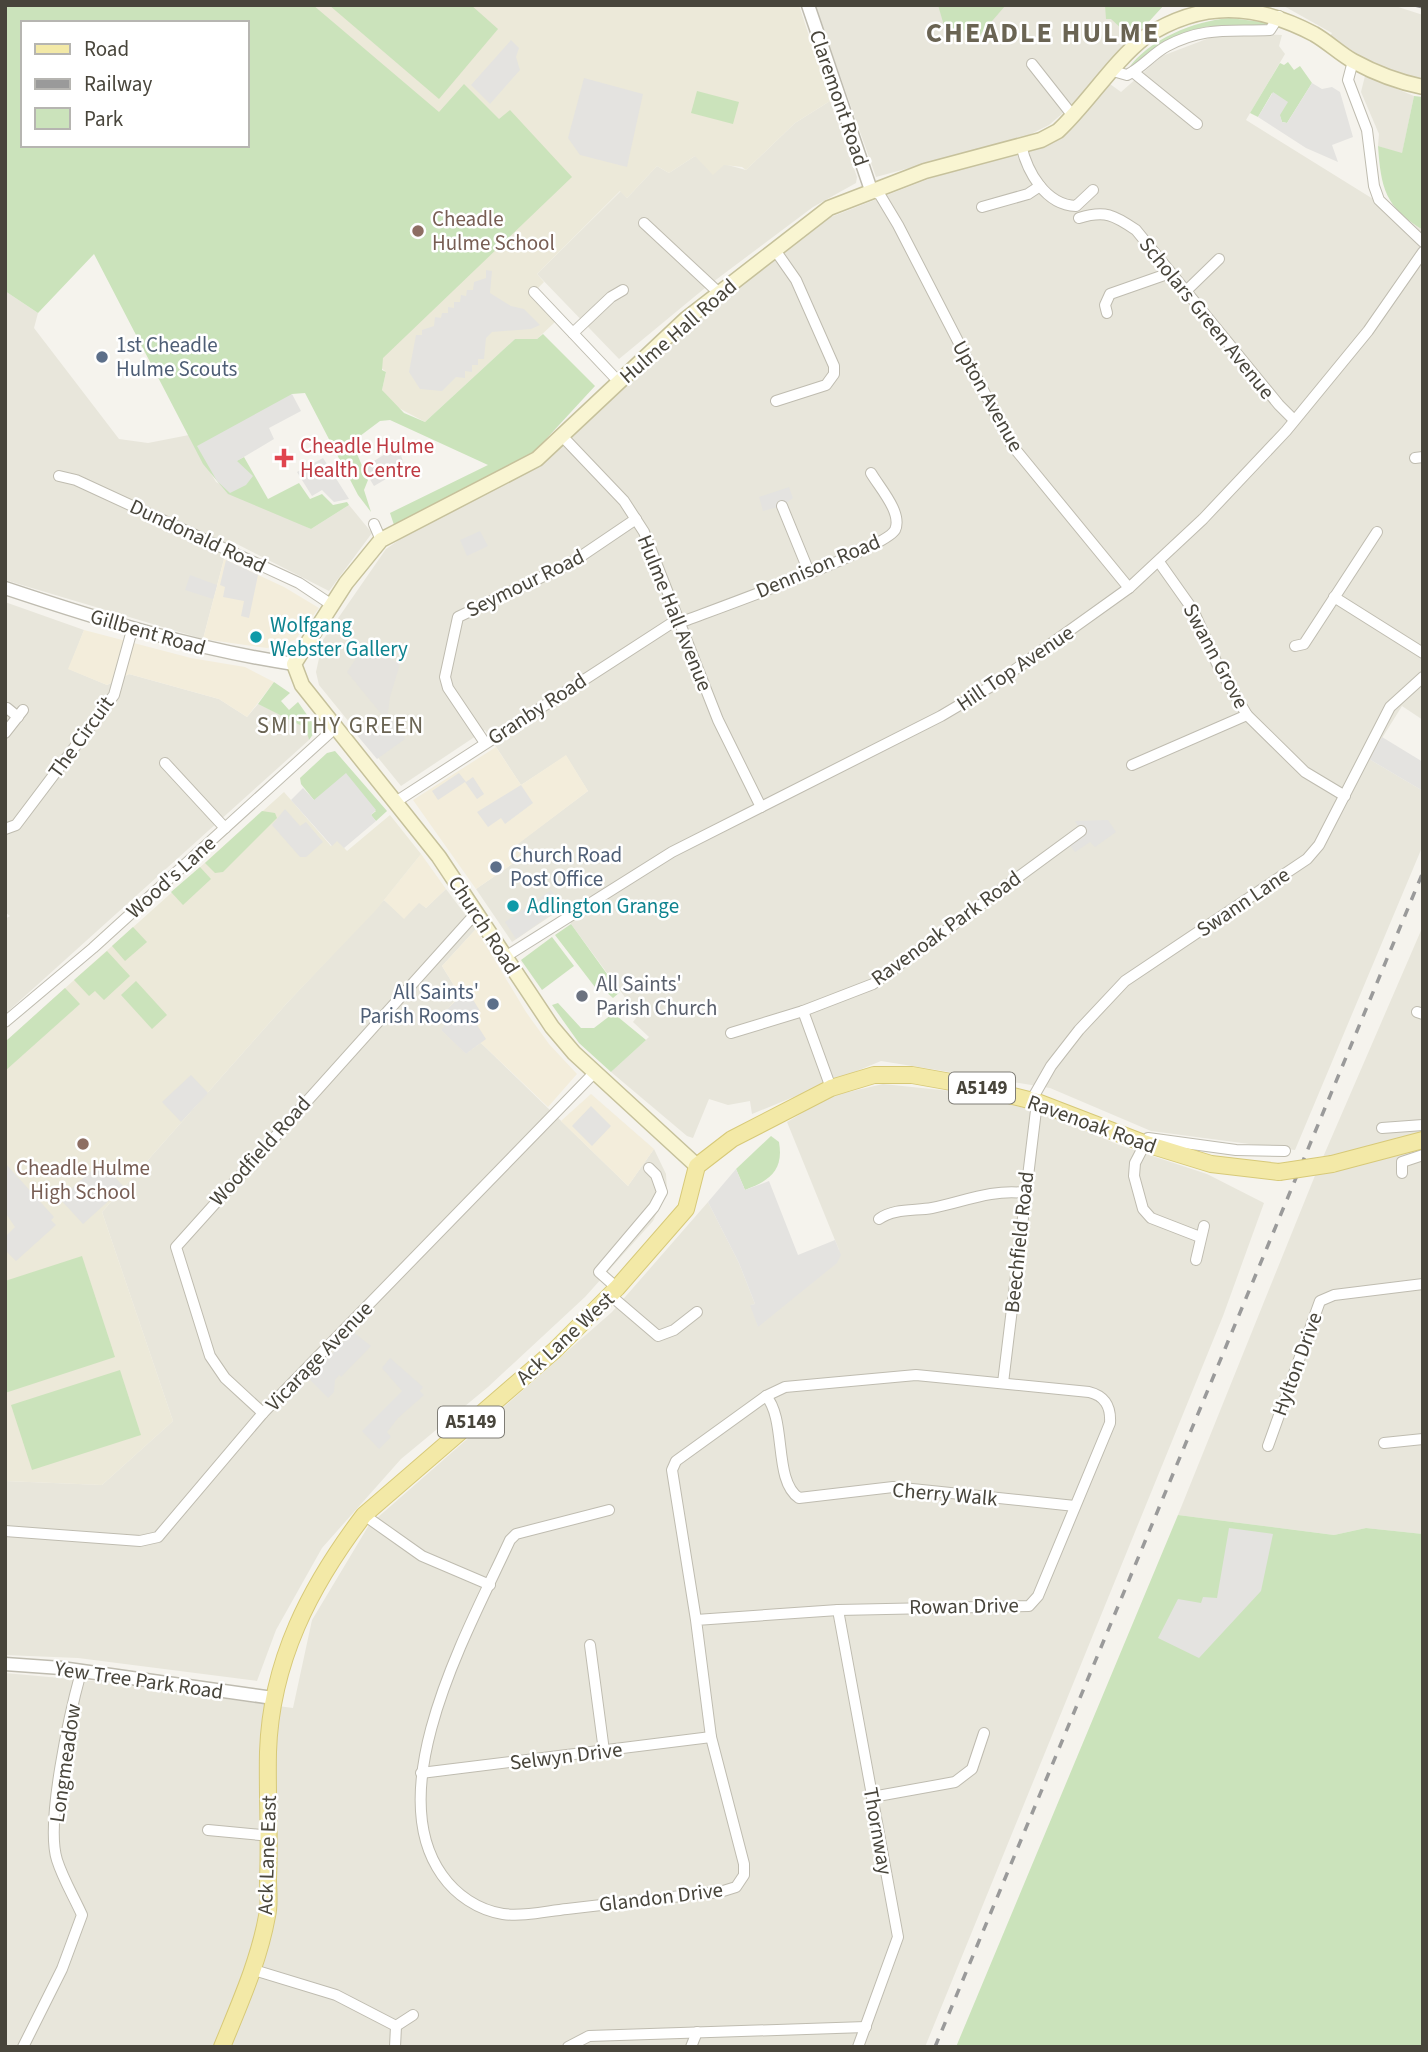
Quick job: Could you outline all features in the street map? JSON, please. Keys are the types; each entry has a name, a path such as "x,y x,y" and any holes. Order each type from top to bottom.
{"main road":[{"name":"Hulme Hall Road","path":"294,664 332,605 382,540 537,459 718,292 829,208 925,171 1020,145 1058,131 1144,38 1166,24 1211,7 1249,8 1279,16 1385,77 1423,87"},
{"name":"Church Road","path":"294,664 302,685 397,801 552,1027 595,1072 698,1166"},
{"name":"Ravenoak Road","path":"698,1166 732,1139 831,1088 874,1075 912,1075 968,1085 1034,1102 1146,1144 1211,1164 1279,1172 1332,1164 1423,1140"},
{"name":"Ack Lane West","path":"273,1698 277,1675 299,1622 340,1546 365,1515 555,1350 614,1292 687,1209 698,1166"},
{"name":"Ack Lane East","path":"222,2047 268,1915 271,1836 268,1753 273,1698"}],"street":[{"name":"Claremont Road","path":"808,5 871,190"},
{"path":"1113,71 1121,75 1133,72 1152,55 1183,39 1214,30 1270,30 1279,16"},
{"path":"1353,61 1348,80 1367,130 1374,186 1379,200 1423,242"},
{"path":"1032,64 1044,84 1073,116"},
{"path":"1133,72 1197,124"},
{"path":"1020,145 1027,170 1040,186 1067,206 1076,206 1093,190"},
{"path":"982,207 1028,194 1040,186"},
{"name":"Upton Avenue","path":"871,190 880,195 898,225 1011,444 1129,589"},
{"name":"Scholars Green Avenue","path":"1079,218 1099,212 1113,214 1136,230 1294,420"},
{"path":"644,223 718,292"},
{"path":"775,250 796,280 834,366 834,374 825,384 776,401"},
{"name":"Hill Top Avenue","path":"505,957 630,877 941,716 995,684 1129,589 1159,562 1294,420 1368,331 1423,252"},
{"path":"1185,292 1219,259"},
{"path":"1107,313 1105,305 1110,294 1170,273"},
{"path":"573,333 611,297 623,290"},
{"path":"534,292 619,382"},
{"name":"Hulme Hall Avenue","path":"563,437 617,492 636,519 718,720 761,807"},
{"name":"Dennison Road","path":"679,621 808,572 890,535 896,528 896,517 871,473"},
{"name":"Dundonald Road","path":"59,476 76,480 262,565 299,583 332,605"},
{"path":"782,506 808,572"},
{"name":"Seymour Road","path":"485,743 448,688 445,677 458,617 571,563 636,519"},
{"path":"374,524 382,540"},
{"path":"1295,646 1304,644 1377,532"},
{"name":"Swann Grove","path":"1159,562 1193,610 1219,668 1247,715 1305,772 1345,796"},
{"name":"Gillbent Road","path":"5,588 132,631 202,649 294,664"},
{"path":"1334,597 1423,653"},
{"name":"Granby Road","path":"397,801 679,621"},
{"name":"The Circuit","path":"5,829 16,825 114,695 132,631"},
{"name":"Swann Lane","path":"1034,1102 1051,1066 1079,1030 1125,981 1307,859 1319,845 1390,707 1423,677"},
{"path":"5,733 21,714 7,708"},
{"path":"1132,765 1247,715"},
{"name":"Wood's Lane","path":"5,1022 93,948 335,728"},
{"path":"165,763 225,828"},
{"name":"Ravenoak Park Road","path":"731,1033 803,1011 873,984 1081,831"},
{"name":"Woodfield Road","path":"263,1413 225,1378 210,1356 176,1247 476,913"},
{"path":"803,1011 831,1088"},
{"name":"Vicarage Avenue","path":"5,1531 140,1541 158,1537 263,1413 595,1072"},
{"name":"Beechfield Road","path":"1003,1383 1034,1102"},
{"path":"1382,1128 1423,1125"},
{"path":"1200,1237 1151,1218 1143,1209 1134,1176 1135,1163 1148,1139 1156,1137 1236,1150 1285,1151"},
{"path":"1402,1173 1402,1162 1423,1155"},
{"path":"649,1168 656,1175 662,1192 654,1207 596,1269 614,1292 658,1336 674,1330 697,1312"},
{"path":"880,1219 895,1206 937,1207 976,1195 1024,1193"},
{"path":"1196,1260 1204,1226"},
{"name":"Hylton Drive","path":"1268,1446 1320,1301 1334,1294 1423,1284"},
{"name":"Glandon Drive","path":"609,1510 516,1534 510,1540 437,1704 421,1773 423,1828 428,1850 448,1883 462,1897 503,1914 524,1914 720,1892 736,1887 744,1875 744,1864 711,1737 672,1470 685,1455 766,1396 785,1387 916,1375 1003,1383"},
{"name":"Rowan Drive","path":"696,1620 838,1610 1029,1606 1038,1596 1110,1423 1108,1404 1100,1395 1089,1392 1003,1383"},
{"name":"Cherry Walk","path":"766,1396 773,1408 788,1485 799,1498 893,1487 1075,1506"},
{"path":"1384,1443 1423,1439"},
{"path":"365,1515 422,1556 489,1585"},
{"name":"Thornway","path":"838,1610 898,1937 858,2047"},
{"path":"590,1645 604,1751"},
{"name":"Yew Tree Park Road","path":"5,1664 273,1698"},
{"name":"Longmeadow","path":"23,2047 62,1969 82,1915 56,1858 55,1808 80,1672"},
{"path":"872,1797 955,1782 972,1769 984,1733"},
{"name":"Selwyn Drive","path":"421,1773 711,1737"},
{"path":"208,1830 271,1836"},
{"path":"251,1969 335,1995 396,2026"},
{"path":"396,2026 413,2015"},
{"path":"395,2047 396,2026"},
{"path":"568,2047 589,2036 866,2027"},
{"path":"691,2047 697,2032"}],"shaded area":[{"name":"Cheadle Hulme School","path":"5,5 799,5 830,101 795,123 746,170 724,165 713,175 695,156 669,173 657,166 627,198 620,191 537,274 544,282 530,296 555,322 537,339 515,339 425,422 395,406 382,390 386,372 180,187 106,147 248,147 248,21 21,21"},
{"path":"815,5 1164,5 1070,107 1049,125 1027,136 876,177"},
{"path":"1282,5 1392,5 1423,15 1423,80 1410,79 1373,64 1330,36 1332,33"},
{"path":"1217,35 1282,35 1279,46 1285,54 1246,120 1423,230 1423,720 1402,706 1369,759 1423,791 1423,845 1295,1150 1151,1131 1050,1088 881,1061 752,1114 750,1101 728,1105 709,1099 693,1138 687,1136 611,1072 649,1037 633,1022 636,1018 627,1000 571,924 564,907 512,942 476,889 525,855 517,844 588,791 566,756 521,785 485,730 401,786 319,685 316,672 323,640 386,549 405,536 534,468 574,436 673,339 831,217 931,178 1055,142 1110,84 1121,92 1162,56"},
{"path":"511,40 519,48 516,57 520,70 490,104 471,85"},
{"path":"1365,76 1414,96 1402,154 1378,146 1379,134 1361,92"},
{"path":"584,78 643,94 627,167 580,155 568,138"},
{"path":"1312,83 1322,89 1332,87 1340,92 1353,137 1332,145 1338,162 1306,148 1258,117 1273,92 1288,102 1280,115 1282,122 1287,123"},
{"path":"830,101 857,177 856,183 813,207 705,288 619,359 537,274 621,191 627,198 657,166 669,173 695,156 746,170 795,123"},
{"path":"486,270 492,271 490,293 511,306 524,309 540,325 531,329 492,332 486,338 484,359 478,359 478,365 472,365 472,372 465,371 465,378 456,377 442,391 420,389 409,372 416,335 422,335 422,330 434,326 435,317 441,318 442,313 448,313 448,307 454,308 454,302 460,302 461,295 466,296 467,290 473,290 474,282 486,278"},
{"path":"5,291 38,313 34,328 119,439 148,443 189,435 216,482 311,529 349,505 372,533 329,591 229,540 203,639 5,580"},
{"path":"292,394 301,411 269,428 274,439 237,461 253,476 246,485 230,493 217,481 197,446"},
{"path":"393,449 400,452 405,468 374,486 363,468"},
{"path":"323,458 349,499 334,502 322,490 312,496 297,472"},
{"path":"789,487 793,498 782,506 763,511 759,497"},
{"path":"480,531 488,546 467,556 460,540"},
{"path":"224,559 284,587 319,608 295,640 267,648 203,639"},
{"path":"226,560 258,575 249,618 241,616 244,601 223,597 225,587 220,585"},
{"path":"190,575 217,585 213,599 185,590"},
{"path":"5,602 84,630 69,669 107,685 129,674 219,699 247,717 258,704 307,728 309,740 5,1014 5,919 10,916 5,912"},
{"path":"84,630 191,658 245,667 274,682 247,717 219,699 129,674 107,685 68,669"},
{"path":"365,645 400,664 390,697 387,721 347,672"},
{"path":"391,718 405,739 377,759 356,734 368,725 374,732"},
{"path":"1382,737 1423,762 1423,791 1369,759"},
{"path":"496,747 521,785 566,755 588,791 518,844 525,855 476,889 413,800"},
{"path":"346,773 376,810 371,815 376,821 344,848 337,841 332,846 291,800 303,788 314,800"},
{"path":"459,773 466,782 473,777 484,794 477,799 465,782 438,800 432,791"},
{"path":"521,785 533,803 505,824 501,818 488,827 477,812"},
{"name":"Cheadle Hulme High School","path":"284,792 331,846 337,840 347,851 390,815 421,854 376,910 287,1003 102,1212 173,1421 102,1485 5,1481 5,1042"},
{"path":"285,809 300,826 306,822 323,842 306,857 300,857 272,825"},
{"path":"1108,820 1116,832 1095,847 1090,842 1075,852 1067,841 1081,831 1075,821"},
{"path":"421,854 446,889 426,908 419,903 404,919 384,900"},
{"path":"446,889 476,929 442,966 460,995 439,1019 481,1043 628,1186 654,1149 666,1174 667,1190 653,1221 585,1297 488,1387 401,1459 322,1548 276,1630 257,1681 78,1658 5,1655 5,1481 102,1485 173,1421 102,1212 287,1003 384,900 404,918 419,902 426,908"},
{"path":"551,890 563,906 516,939 505,922"},
{"path":"1423,926 1423,1534 1366,1528 1334,1535 1178,1515 1314,1178"},
{"path":"476,929 526,1012 549,1044 577,1074 548,1107 481,1043 466,1054 441,1030 445,1025 439,1018 460,995 442,966"},
{"path":"467,990 480,1011 472,1017 486,1039 466,1054 441,1030 445,1025 438,1018"},
{"path":"191,1075 208,1093 181,1122 162,1102"},
{"path":"883,1084 970,1093 1050,1115 1119,1145 1207,1174 1264,1203 1223,1316 925,2047 5,2047 5,1673 93,1681 293,1708 312,1620 369,1525 612,1312 708,1202 739,1263 755,1304 751,1305 758,1326 839,1250 787,1122 831,1096"},
{"path":"591,1094 654,1149 628,1186 561,1121"},
{"path":"591,1106 611,1126 592,1146 572,1126"},
{"path":"101,1162 124,1187 83,1224 60,1199"},
{"path":"5,1163 54,1217 51,1220 56,1225 16,1261 5,1250 5,1237 15,1227 5,1212"},
{"path":"736,1169 745,1190 769,1181 798,1255 835,1240 841,1255 837,1263 758,1327 750,1305 755,1304 739,1263 708,1202"},
{"path":"353,1332 371,1346 341,1377 339,1375 335,1380 334,1392 328,1398 308,1378"},
{"path":"390,1358 423,1387 420,1391 424,1395 398,1418 387,1432 391,1437 379,1449 362,1431 402,1391 382,1368"},
{"path":"1229,1528 1273,1534 1261,1591 1199,1658 1158,1638 1178,1599 1201,1603 1203,1597 1217,1598"}],"green space":[{"path":"5,5 313,5 439,112 464,84 499,119 510,110 572,177 383,358 382,370 386,372 382,390 404,413 425,422 515,339 537,339 543,334 595,386 535,451 394,525 390,513 488,465 390,420 380,421 352,442 368,480 364,490 371,512 358,495 305,393 292,394 236,461 244,457 268,499 299,483 310,499 322,494 333,505 347,502 349,505 311,529 228,494 203,464 94,254 38,313 5,291"},
{"path":"329,5 471,5 498,29 439,99"},
{"path":"938,5 1005,6 974,42 962,28 947,36"},
{"path":"1105,5 1164,5 1133,39 1111,19 1106,19"},
{"path":"1230,18 1270,23 1258,26 1212,26 1194,30 1174,39 1128,69 1148,49 1173,33 1202,23"},
{"path":"1288,62 1294,70 1300,66 1312,83 1287,123 1282,122 1272,93 1258,117 1250,113 1280,63 1284,65"},
{"path":"697,91 739,102 733,124 691,113"},
{"path":"1414,96 1423,97 1423,230 1400,213 1387,195 1381,174 1378,146 1402,153"},
{"path":"274,682 290,693 281,701 289,710 298,702 312,722 314,733 309,740 306,728 258,704"},
{"path":"335,751 387,811 376,821 371,815 376,811 314,800 301,784 300,778 327,753"},
{"path":"262,811 275,813 277,818 223,872 215,873 205,863"},
{"path":"200,867 211,879 183,905 171,892"},
{"path":"571,924 620,992 613,998 602,988 598,991 555,935"},
{"path":"133,927 147,942 125,961 112,946"},
{"path":"552,937 574,966 542,990 521,960"},
{"path":"107,951 130,976 104,1000 95,991 89,996 74,980"},
{"path":"136,981 167,1015 152,1029 121,995"},
{"path":"65,988 80,1004 5,1071 5,1042"},
{"path":"558,1003 581,1028 594,1028 611,1015 618,1017 646,1040 611,1072 579,1043 552,1005"},
{"path":"771,1136 779,1142 777,1168 768,1179 745,1190 736,1169"},
{"path":"82,1256 115,1357 5,1393 5,1281"},
{"path":"120,1370 141,1435 32,1470 11,1405"},
{"path":"1178,1515 1334,1535 1366,1528 1423,1534 1423,2047 956,2047"}],"railway":[{"path":"1415,5 1423,7"},
{"path":"935,2047 1423,872"}],"place":[{"name":"Cheadle Hulme School","path":"418,231"},
{"name":"1st Cheadle Hulme Scouts","path":"102,357"},
{"name":"Cheadle Hulme Health Centre","path":"284,458"},
{"name":"Wolfgang Webster Gallery","path":"256,637"},
{"name":"Church Road Post Office","path":"496,867"},
{"name":"Adlington Grange","path":"513,906"},
{"name":"All Saints' Parish Church","path":"582,996"},
{"name":"All Saints' Parish Rooms","path":"493,1004"},
{"name":"Cheadle Hulme High School","path":"83,1144"}],"district":[{"name":"CHEADLE HULME","path":"1043,33"},
{"name":"SMITHY GREEN","path":"341,725"}]}
